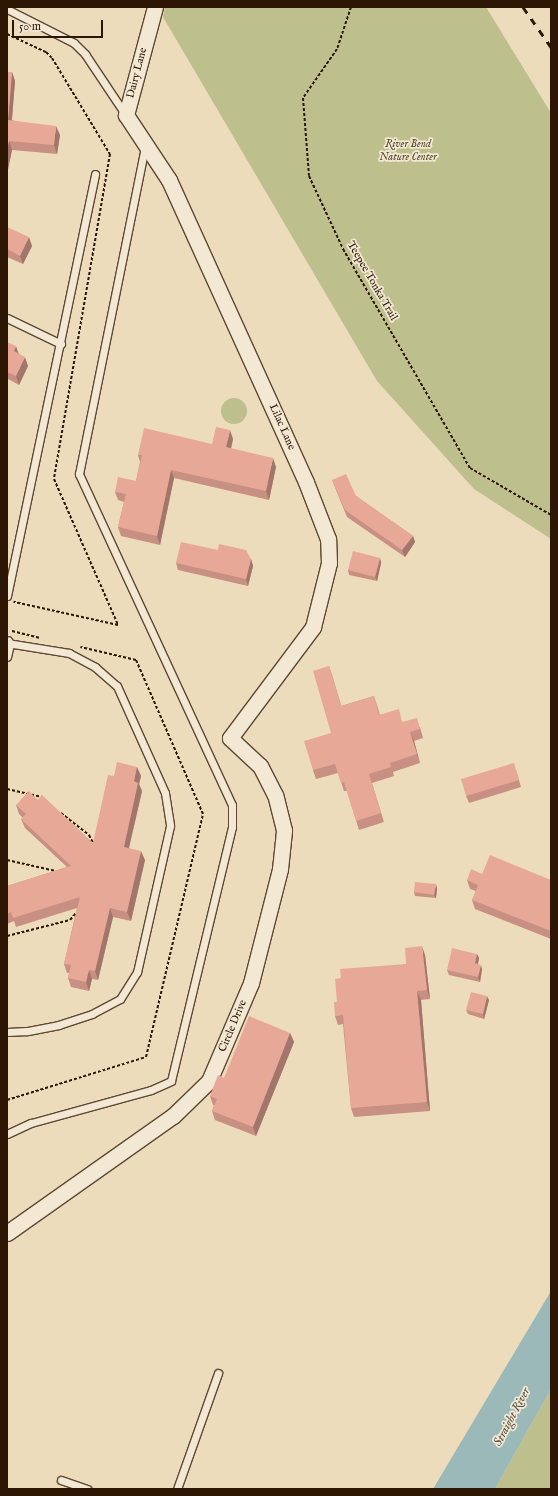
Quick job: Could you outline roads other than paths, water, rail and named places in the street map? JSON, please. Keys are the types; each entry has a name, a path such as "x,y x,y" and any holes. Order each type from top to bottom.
{"street":[{"name":"Dairy Lane","path":"126,115 155,7"},
{"name":"Lilac Lane","path":"126,115 169,180 306,482 328,539 329,563 312,628 230,738"},
{"name":"Circle Drive","path":"7,1233 173,1116 209,1080 212,1074 251,983 279,876 284,830 275,795 260,766 230,738"}],"lane":[{"path":"7,9 74,43 85,54 126,115"},
{"path":"7,1134 31,1122 152,1090 171,1081 232,827 232,805 79,474 146,145"},
{"path":"7,596 61,344 95,174"},
{"path":"7,318 61,344"},
{"path":"7,657 8,642 69,653 95,667 117,686 165,793 170,826 137,972 120,999 92,1014 59,1025 27,1031 7,1032"},
{"path":"177,1489 218,1373"},
{"path":"61,1480 87,1489"}],"water":[{"name":"Straight River","path":"551,1291 551,1389 495,1489 433,1489"}],"railway":[{"path":"523,7 551,47"}],"park label":[{"name":"River Bend Nature Center","path":"408,151"}]}
